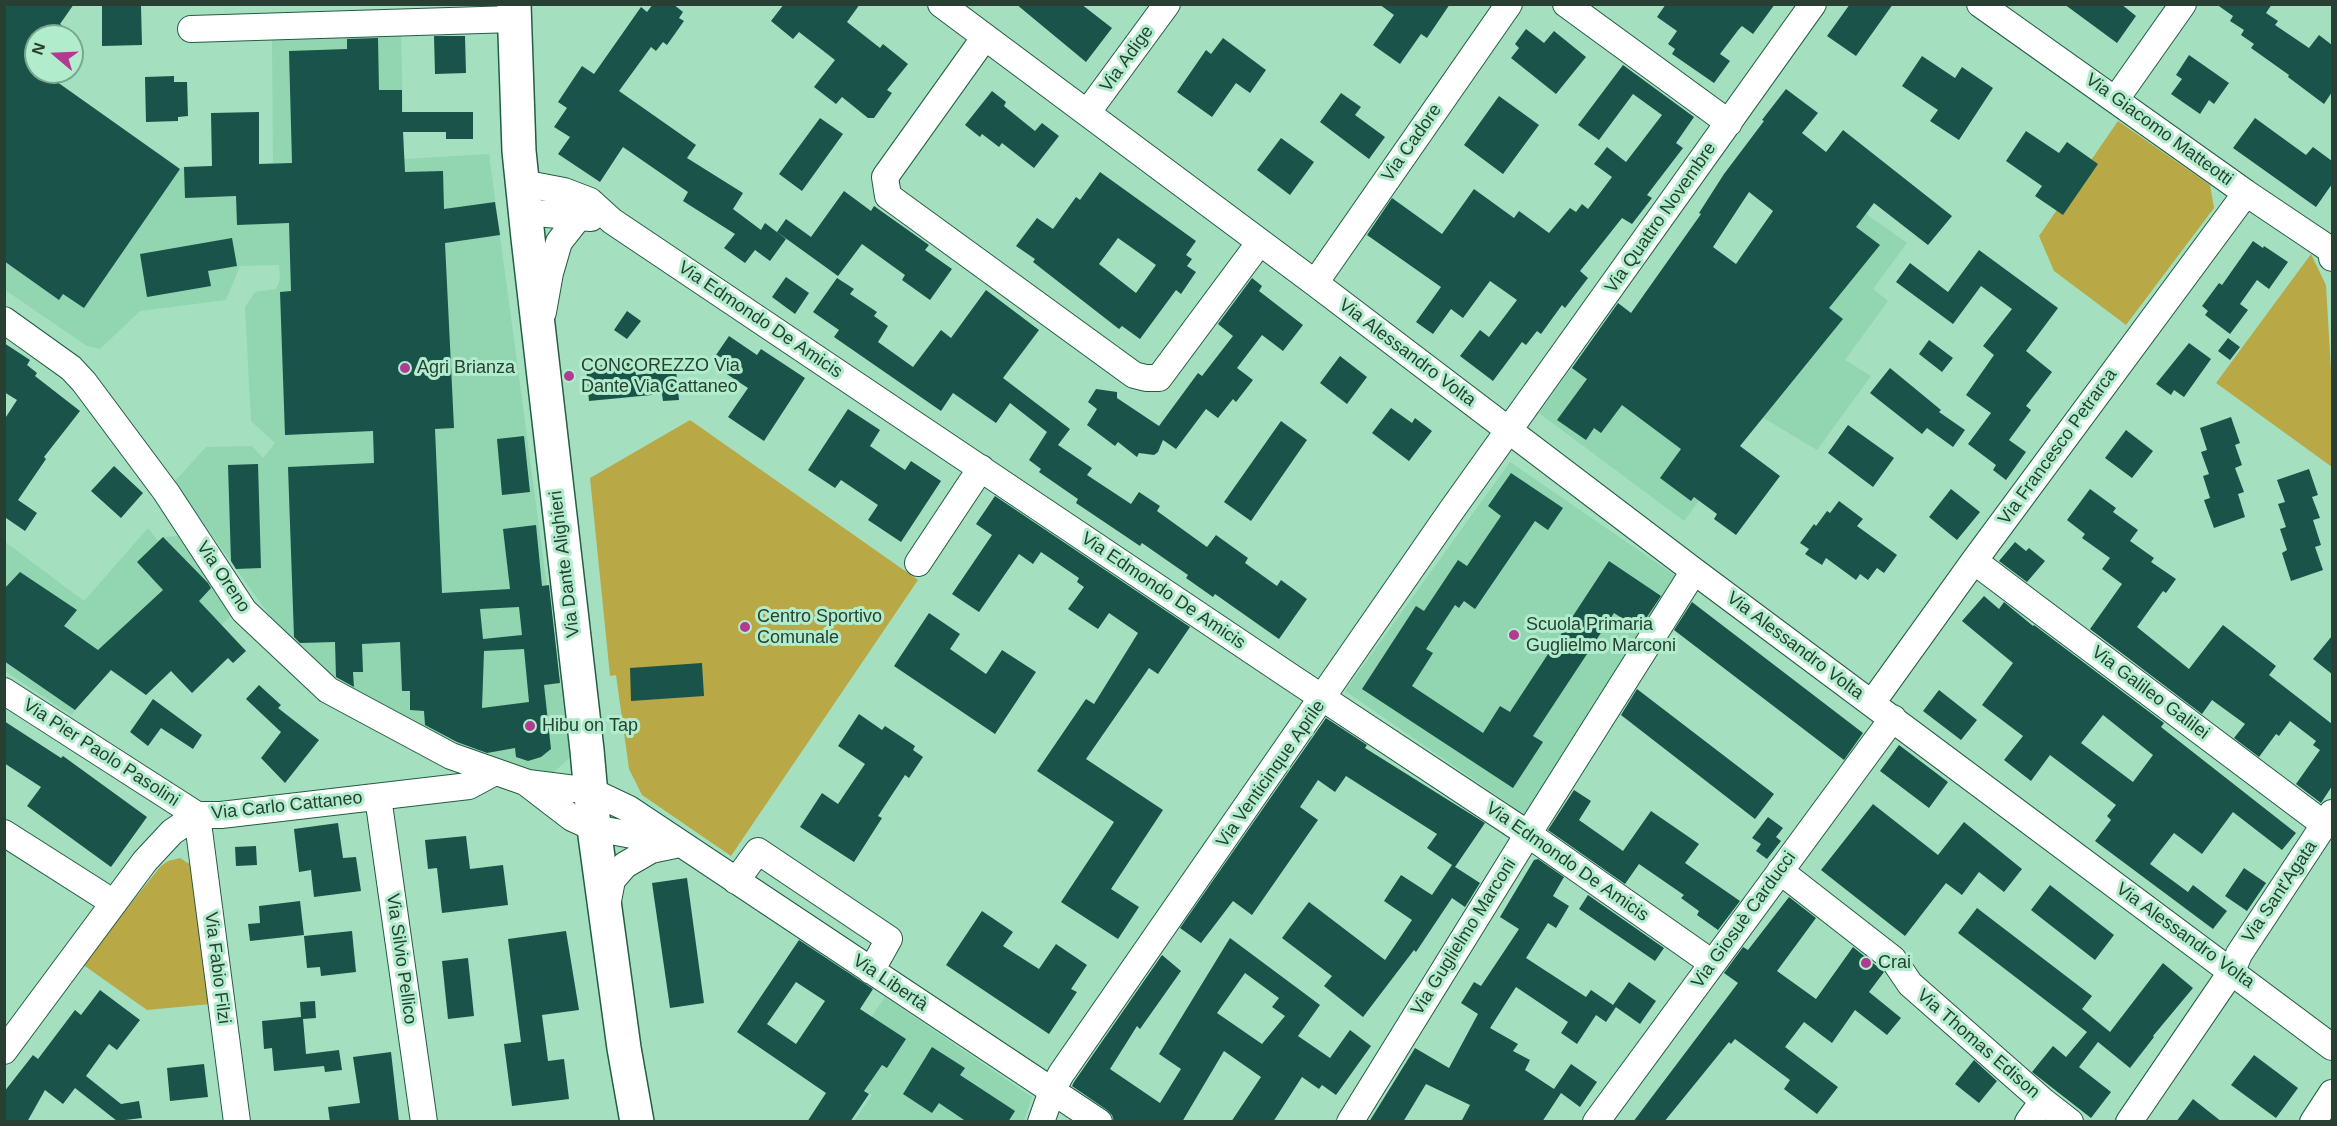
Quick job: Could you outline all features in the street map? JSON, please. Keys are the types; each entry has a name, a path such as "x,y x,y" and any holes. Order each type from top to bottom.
{"main road":[{"name":"Via Dante Alighieri","path":"517,16 524,197 538,333 594,828 624,1048 637,1122"}],"street":[{"name":"Via Alessandro Volta","path":"941,4 1315,283 1694,571 2332,1047"},
{"name":"Via Adige","path":"1087,113 1167,4"},
{"name":"Via Cadore","path":"1315,283 1509,4"},
{"path":"1566,4 1729,123"},
{"name":"Via Quattro Novembre","path":"1510,431 1813,4"},
{"name":"Via Giacomo Matteotti","path":"1980,4 2331,250 2332,258"},
{"path":"2116,99 2183,4"},
{"path":"191,29 517,16"},
{"path":"985,37 885,177 888,196 1134,375 1146,378 1159,378 1260,242"},
{"name":"Via Edmondo De Amicis","path":"524,197 564,191 591,201 612,221 1528,834 1712,963"},
{"name":"Via Francesco Petrarca","path":"1872,703 2246,192"},
{"name":"Via Edmondo De Amicis","path":"524,197 578,218 612,221"},
{"path":"538,333 559,242 578,218"},
{"name":"Via Oreno","path":"4,320 71,368 84,382 166,492 244,611 328,690 451,756 528,783 591,791"},
{"name":"Via Venticinque Aprile","path":"1041,1122 1061,1074 1510,431"},
{"path":"918,563 981,468"},
{"name":"Via Galileo Galilei","path":"1974,561 2329,819"},
{"name":"Via Guglielmo Marconi","path":"1350,1122 1694,571"},
{"name":"Via Pier Paolo Pasolini","path":"4,691 197,815"},
{"name":"Via Giosuè Carducci","path":"1596,1122 1893,718"},
{"name":"Via Carlo Cattaneo","path":"4,1051 145,861 172,832 197,815 220,815 468,786 495,772"},
{"name":"Via Oreno","path":"528,783 572,818 594,828"},
{"name":"Via Libertà","path":"591,791 628,809 682,844 1099,1122"},
{"name":"Via Silvio Pellico","path":"378,797 424,1122"},
{"name":"Via Fabio Filzi","path":"197,815 237,1122"},
{"name":"Via Sant'Agata","path":"2129,1122 2232,971 2239,954 2329,819"},
{"name":"Via Libertà","path":"594,828 682,844"},
{"path":"4,833 114,903"},
{"path":"605,912 612,880 625,865 651,850 682,844"},
{"path":"736,881 758,851 889,939 871,970"},
{"name":"Via Thomas Edison","path":"1780,871 1893,959 1910,984 2070,1122"},
{"path":"2313,1122 2332,1093"},
{"path":"2028,1122 2043,1101"}],"shaded area":[{"path":"401,32 404,159 489,154 570,757 549,777 487,758 368,699 292,647 174,482 206,447 252,446 263,458 275,443 251,421 245,307 255,292 276,289 280,280 279,265 240,266 226,300 140,311 100,349 87,346 5,290 4,45 24,62 24,84 60,84 180,169 273,163 272,37"},
{"path":"2118,121 2210,185 2214,208 2126,325 2054,271 2039,236"},
{"path":"1803,169 1907,243 1873,289 1888,301 1845,360 1871,376 1817,450 1762,417 1684,521 1539,413 1618,303 1680,348"},
{"path":"2311,254 2326,285 2332,388 2332,467 2216,383"},
{"name":"Centro Sportivo Comunale","path":"690,420 918,580 731,856 642,795 629,769 616,675 610,676 590,478"},
{"name":"Scuola Primaria Guglielmo Marconi","path":"1510,462 1679,578 1528,817 1345,691"},
{"path":"148,528 158,541 163,537 178,536 233,614 146,695 110,670 71,715 5,671 4,541 84,601"},
{"path":"180,858 196,868 211,1004 147,1010 82,964 161,866 168,861"},
{"path":"885,997 1032,1097 1024,1121 854,1121 872,1095 835,1070"}],"building":[{"path":"8,4 74,4 60,24 24,24 24,84 60,84 180,169 84,308 63,294 59,300 4,261 4,9"},
{"path":"102,4 141,6 142,45 102,46"},
{"path":"653,4 673,4 683,12 679,18 684,21 667,45 663,42 656,51 651,47 619,91 696,145 687,158 743,193 733,209 761,230 765,223 786,239 770,261 755,250 745,263 724,248 735,234 683,201 688,192 623,147 600,182 558,154 570,137 554,127 567,108 558,102 582,66 594,74 641,7 647,12"},
{"path":"784,4 860,4 847,22 880,48 883,44 908,64 887,90 892,93 874,118 868,118 842,97 836,104 814,87 835,60 799,32 793,39 771,21"},
{"path":"1016,4 1081,4 1112,28 1086,62"},
{"path":"1379,4 1450,4 1427,38 1421,34 1400,64 1373,45 1394,15"},
{"path":"1666,4 1775,4 1753,34 1742,26 1739,29 1720,54 1730,61 1714,83 1672,54 1675,49 1668,44 1677,31 1657,17"},
{"path":"1850,4 1893,4 1856,56 1827,36"},
{"path":"2064,4 2121,4 2136,16 2117,43"},
{"path":"2216,4 2272,4 2266,13 2278,21 2275,25 2309,48 2319,35 2332,45 2332,92 2324,104 2251,48 2254,44 2241,35 2244,30 2230,21 2233,16"},
{"path":"1526,29 1544,43 1554,31 1586,57 1556,94 1511,58 1519,48 1515,44"},
{"path":"434,36 465,36 466,73 435,74"},
{"path":"378,38 379,90 402,90 402,112 473,112 473,139 446,139 446,132 403,132 405,172 443,171 444,209 495,202 500,235 445,243 454,428 435,429 442,593 510,589 503,529 536,525 542,586 549,585 560,683 544,685 551,749 541,757 528,761 516,757 515,748 487,753 457,742 425,725 424,711 410,710 410,691 402,691 400,642 362,644 363,672 353,672 354,687 336,677 335,642 300,643 294,637 288,467 374,463 373,431 285,435 280,292 291,291 289,223 237,225 236,196 185,198 184,167 212,166 211,113 259,112 259,164 292,163 289,51 347,49 347,39","holes":["519,607 522,635 483,639 480,609","524,649 529,702 482,708 484,651"]},
{"path":"1223,38 1266,70 1250,93 1236,83 1212,117 1177,92 1206,50 1211,54"},
{"path":"2189,55 2229,83 2214,104 2209,100 2200,114 2171,94 2182,79 2176,75"},
{"path":"1922,56 1955,78 1962,67 1993,88 1959,140 1930,121 1938,110 1902,86"},
{"path":"1623,65 1694,117 1676,143 1683,148 1647,195 1652,198 1632,224 1622,218 1580,271 1588,278 1565,308 1562,305 1541,334 1537,331 1526,345 1522,342 1493,381 1460,356 1480,330 1489,337 1517,300 1490,281 1463,318 1451,309 1433,334 1416,322 1441,287 1367,235 1392,198 1442,234 1474,189 1514,218 1519,211 1549,233 1570,208 1576,212 1582,204 1588,209 1612,177 1594,164 1607,147 1626,162 1662,115 1633,94 1599,140 1578,125"},
{"path":"174,76 174,82 187,82 188,116 178,117 178,121 146,122 145,77"},
{"path":"1786,89 1818,113 1802,133 1826,152 1843,130 1952,216 1928,245 1874,203 1856,227 1880,245 1829,308 1843,319 1740,446 1780,476 1736,535 1714,519 1717,514 1694,497 1691,501 1660,478 1681,449 1622,405 1601,433 1594,428 1586,440 1557,420 1587,379 1572,368 1618,303 1631,313 1701,214 1699,213 1724,174 1764,121 1762,120","holes":["1749,192 1773,211 1736,264 1713,247"]},
{"path":"992,91 1006,102 1004,106 1035,131 1042,123 1059,136 1034,168 1002,143 999,147 982,134 980,137 965,125"},
{"path":"1341,93 1361,107 1355,115 1385,137 1369,159 1320,122"},
{"path":"1499,96 1539,125 1503,174 1464,145"},
{"path":"820,118 843,134 802,191 779,174"},
{"path":"2255,118 2306,155 2313,147 2332,161 2332,184 2316,207 2233,148"},
{"path":"2026,131 2059,153 2067,142 2098,164 2063,215 2035,196 2042,186 2006,161"},
{"path":"1281,138 1314,162 1290,195 1257,170"},
{"path":"1100,172 1196,241 1186,255 1192,259 1187,266 1196,272 1181,294 1176,290 1140,339 1122,326 1119,329 1016,246 1037,218 1053,229 1076,197 1080,200","holes":["1118,238 1156,265 1136,293 1099,264"]},
{"path":"844,191 871,211 874,206 929,245 925,250 952,269 930,300 902,280 905,275 862,244 838,276 777,232 786,219 811,237"},
{"path":"232,238 237,266 208,271 211,286 147,297 140,254"},
{"path":"2253,241 2288,262 2269,289 2257,280 2240,304 2248,310 2230,334 2205,315 2208,311 2202,306 2219,283 2222,285"},
{"path":"1979,250 2058,308 2026,351 2052,372 2026,406 2031,410 2009,440 2026,452 2006,480 1993,470 1996,465 1968,444 1991,413 1966,395 1994,355 1983,346 2012,309 1981,286 1953,324 1896,282 1910,263 1948,292"},
{"path":"786,277 809,293 795,314 772,297"},
{"path":"837,278 854,289 850,294 877,312 874,316 888,326 878,342 913,367 941,330 951,338 986,290 1039,330 1003,378 1070,429 1058,445 1092,468 1087,475 1131,504 1139,492 1160,506 1157,511 1207,547 1216,535 1248,558 1245,563 1277,586 1281,580 1307,599 1279,639 1215,594 1213,597 1186,578 1188,575 1142,543 1140,546 1076,503 1078,499 1039,472 1041,469 1029,460 1047,432 1010,403 996,423 953,393 941,411 834,337 839,330 813,312"},
{"path":"1252,278 1262,286 1259,291 1303,325 1283,351 1262,335 1237,368 1253,380 1236,402 1233,399 1218,418 1206,409 1176,449 1163,440 1158,452 1154,455 1139,453 1137,457 1118,442 1115,446 1087,425 1097,409 1088,402 1096,389 1117,392 1117,398 1159,426 1198,373 1202,376 1233,336 1218,324"},
{"path":"627,311 641,321 627,339 614,330"},
{"path":"729,336 757,355 761,349 805,378 764,441 728,417 748,388 716,367 722,358 716,355"},
{"path":"2228,338 2240,347 2230,360 2218,351"},
{"path":"1929,340 1953,358 1942,372 1919,354"},
{"path":"4,343 30,360 27,365 37,373 35,376 80,411 44,457 46,459 18,500 37,513 25,531 6,518 4,520 4,420 17,400 4,392"},
{"path":"2189,343 2211,359 2184,397 2174,390 2171,395 2156,384"},
{"path":"1340,356 1367,377 1347,404 1320,383"},
{"path":"634,362 636,375 676,370 679,400 663,401 662,394 589,401 586,367"},
{"path":"1890,368 1941,410 1939,412 1965,430 1953,447 1927,428 1922,434 1870,393"},
{"path":"1391,408 1412,423 1415,418 1432,431 1409,461 1372,433"},
{"path":"848,409 880,430 870,446 905,470 911,461 941,481 901,542 868,520 878,505 841,480 835,488 808,470"},
{"path":"2231,417 2240,443 2235,445 2242,465 2235,468 2244,492 2238,494 2245,517 2214,528 2204,500 2210,498 2203,476 2209,474 2201,452 2207,450 2200,428"},
{"path":"1281,421 1307,440 1251,521 1224,502"},
{"path":"1848,425 1894,458 1873,487 1828,453"},
{"path":"2126,430 2153,451 2132,478 2105,458"},
{"path":"524,436 530,492 502,495 497,439"},
{"path":"258,464 261,568 236,569 231,561 228,465"},
{"path":"114,466 143,493 121,518 91,491"},
{"path":"2309,469 2318,495 2312,497 2320,518 2313,520 2321,545 2315,547 2323,570 2291,581 2282,553 2287,550 2280,529 2286,527 2278,504 2285,502 2277,480"},
{"path":"1511,473 1563,508 1548,530 1535,521 1475,609 1464,601 1459,608 1455,605 1426,649 1433,653 1412,686 1483,733 1500,706 1510,712 1609,561 1661,596 1639,629 1614,613 1533,736 1543,742 1513,788 1362,689 1416,606 1424,611 1458,560 1467,566 1501,516 1488,506"},
{"path":"1951,489 1980,512 1957,540 1929,517"},
{"path":"2090,489 2116,508 2113,512 2138,530 2130,541 2154,558 2151,562 2176,579 2166,593 2163,591 2137,627 2189,669 2223,625 2276,666 2269,675 2332,724 2332,786 2321,803 2296,784 2320,750 2313,745 2316,741 2290,721 2279,736 2276,734 2259,757 2234,738 2245,724 2212,700 2202,714 2090,629 2122,584 2102,569 2110,558 2082,538 2085,534 2067,520"},
{"path":"995,496 1190,627 1158,674 1149,668 1086,759 1163,810 1111,889 1139,907 1118,939 1061,902 1114,822 1037,771 1086,699 1094,704 1138,633 1109,613 1098,629 1068,609 1084,587 1077,582 1079,578 1041,552 1033,564 1019,554 979,612 952,594 992,535 976,524"},
{"path":"1839,501 1863,519 1857,526 1897,555 1884,573 1877,568 1868,580 1860,574 1856,580 1826,558 1822,565 1805,554 1809,549 1800,543 1814,524 1816,526 1827,511 1830,513"},
{"path":"163,537 208,583 211,588 199,601 246,651 233,663 228,658 192,693 171,671 146,695 111,670 75,710 4,661 4,589 20,572 77,610 64,626 98,650 163,590 137,562"},
{"path":"2015,542 2026,551 2029,548 2045,561 2027,582 1999,561"},
{"path":"1984,596 1999,609 2004,602 2164,723 2161,727 2296,833 2282,850 2233,812 2202,854 2174,833 2150,864 2188,892 2193,885 2227,911 2213,929 2095,841 2111,820 2107,816 2116,805 2050,755 2031,781 2004,760 2023,736 1982,705 2013,663 1962,621","holes":["2103,715 2153,755 2133,782 2081,743"]},
{"path":"1692,602 1863,733 1844,760 1674,630"},
{"path":"929,613 960,634 950,649 986,674 1002,650 1036,672 995,734 894,666"},
{"path":"2332,636 2332,674 2313,659"},
{"path":"702,663 704,696 631,701 630,668"},
{"path":"259,685 281,705 278,708 319,740 285,783 261,758 281,732 246,699"},
{"path":"1637,689 1774,794 1755,819 1621,715"},
{"path":"1939,690 1977,720 1961,740 1923,711"},
{"path":"153,699 202,735 193,749 161,728 148,746 130,732"},
{"path":"859,714 882,730 885,726 915,746 913,750 923,757 909,778 905,775 878,816 882,818 854,862 800,827 822,793 838,804 865,764 838,746"},
{"path":"1326,718 1367,745 1365,748 1485,823 1455,867 1427,848 1437,834 1346,776 1335,792 1318,780 1300,807 1318,820 1252,915 1233,901 1201,943 1180,928"},
{"path":"4,721 61,758 63,756 147,817 111,867 27,806 41,787 4,763"},
{"path":"1899,745 1948,782 1929,808 1880,771"},
{"path":"1574,790 1591,801 1579,820 1623,851 1651,811 1699,844 1685,863 1740,901 1718,930 1697,915 1699,911 1681,898 1684,895 1639,864 1625,884 1548,830"},
{"path":"1873,804 1938,855 1964,822 2022,869 2004,892 1979,872 1962,895 1946,883 1905,936 1821,870"},
{"path":"1768,817 1783,828 1776,837 1781,841 1767,859 1756,851 1761,844 1752,838"},
{"path":"338,823 343,858 356,857 361,891 314,897 311,870 299,872 294,829"},
{"path":"466,836 470,869 503,865 508,905 442,913 437,868 428,869 425,840"},
{"path":"256,846 257,865 236,866 235,847"},
{"path":"1538,859 1564,877 1553,896 1569,906 1556,928 1548,923 1526,958 1586,997 1591,990 1616,1007 1606,1022 1596,1015 1577,1044 1561,1033 1568,1022 1516,987 1490,1028 1518,1044 1513,1051 1530,1060 1525,1070 1554,1089 1571,1064 1597,1082 1580,1107 1561,1093 1542,1122 1461,1122 1470,1105 1426,1084 1403,1122 1369,1122 1415,1048 1449,1068 1478,1014 1461,1003 1474,982 1481,986 1519,929 1500,917 1534,860"},
{"path":"1452,865 1480,883 1465,907 1452,898 1416,952 1414,950 1363,1017 1324,986 1332,976 1282,938 1309,902 1385,960 1412,920 1384,901 1401,875 1432,895"},
{"path":"2244,868 2266,883 2247,911 2225,896"},
{"path":"687,878 704,1003 670,1008 652,883"},
{"path":"2050,885 2114,935 2095,960 2031,910"},
{"path":"1588,895 1664,948 1655,961 1579,909"},
{"path":"1789,897 1816,918 1777,971 1816,999 1853,947 1884,972 1869,992 1901,1018 1887,1035 1855,1010 1832,1043 1804,1022 1785,1047 1838,1087 1817,1114 1784,1089 1790,1080 1735,1039 1731,1044 1729,1042 1664,1122 1633,1122 1738,983 1724,973 1743,947 1748,950"},
{"path":"300,901 304,935 250,941 248,924 260,923 259,906"},
{"path":"1977,908 2092,996 2082,1009 2110,1032 2163,963 2193,988 2130,1068 2098,1042 2079,1067 2111,1092 2091,1118 2032,1072 2053,1046 2066,1057 2087,1032 1958,933"},
{"path":"982,911 1013,932 1003,946 1039,969 1056,944 1087,965 1071,989 1077,992 1049,1034 946,965"},
{"path":"352,931 356,972 321,976 320,967 307,968 304,936"},
{"path":"566,931 579,1010 542,1015 548,1061 564,1059 569,1099 512,1106 504,1044 521,1042 508,939"},
{"path":"1230,938 1320,1005 1298,1036 1330,1058 1350,1030 1371,1046 1336,1095 1322,1085 1319,1089 1302,1077 1273,1122 1231,1122 1261,1077 1224,1051 1182,1122 1114,1122 1107,1110 1072,1086 1162,955 1181,971 1140,1029 1137,1026 1110,1069 1160,1103 1181,1069 1159,1054","holes":["1245,973 1279,998 1272,1007 1285,1016 1262,1044 1217,1013"]},
{"path":"799,940 873,989 860,1009 906,1039 887,1068 882,1065 864,1091 869,1094 850,1122 807,1122 826,1093 737,1032","holes":["796,982 825,1001 796,1044 767,1024"]},
{"path":"468,958 474,1016 448,1019 442,961"},
{"path":"1629,982 1656,1001 1640,1024 1613,1005"},
{"path":"100,990 140,1020 117,1050 109,1044 86,1076 121,1104 139,1101 142,1118 117,1121 75,1088 63,1104 45,1090 27,1122 4,1122 4,1092 33,1055 38,1059 75,1010 81,1015"},
{"path":"315,1001 316,1018 303,1019 306,1054 339,1050 342,1070 325,1072 324,1066 274,1071 272,1048 264,1049 262,1021 301,1017 300,1002"},
{"path":"932,1047 965,1068 960,1075 1015,1111 1008,1122 967,1122 939,1103 932,1113 903,1094"},
{"path":"391,1052 399,1122 330,1122 328,1107 360,1103 353,1057"},
{"path":"2254,1055 2298,1088 2276,1118 2231,1085"},
{"path":"1974,1060 1997,1081 1979,1103 1955,1084"},
{"path":"204,1064 208,1097 170,1101 167,1068"},
{"path":"2193,1099 2222,1122 2176,1122"}],"place":[{"name":"Agri Brianza","path":"405,368"},
{"name":"CONCOREZZO Via Dante Via Cattaneo","path":"569,376"},
{"name":"Centro Sportivo Comunale","path":"745,627"},
{"name":"Scuola Primaria Guglielmo Marconi","path":"1514,635"},
{"name":"Hibu on Tap","path":"530,726"},
{"name":"Crai","path":"1866,963"}]}
